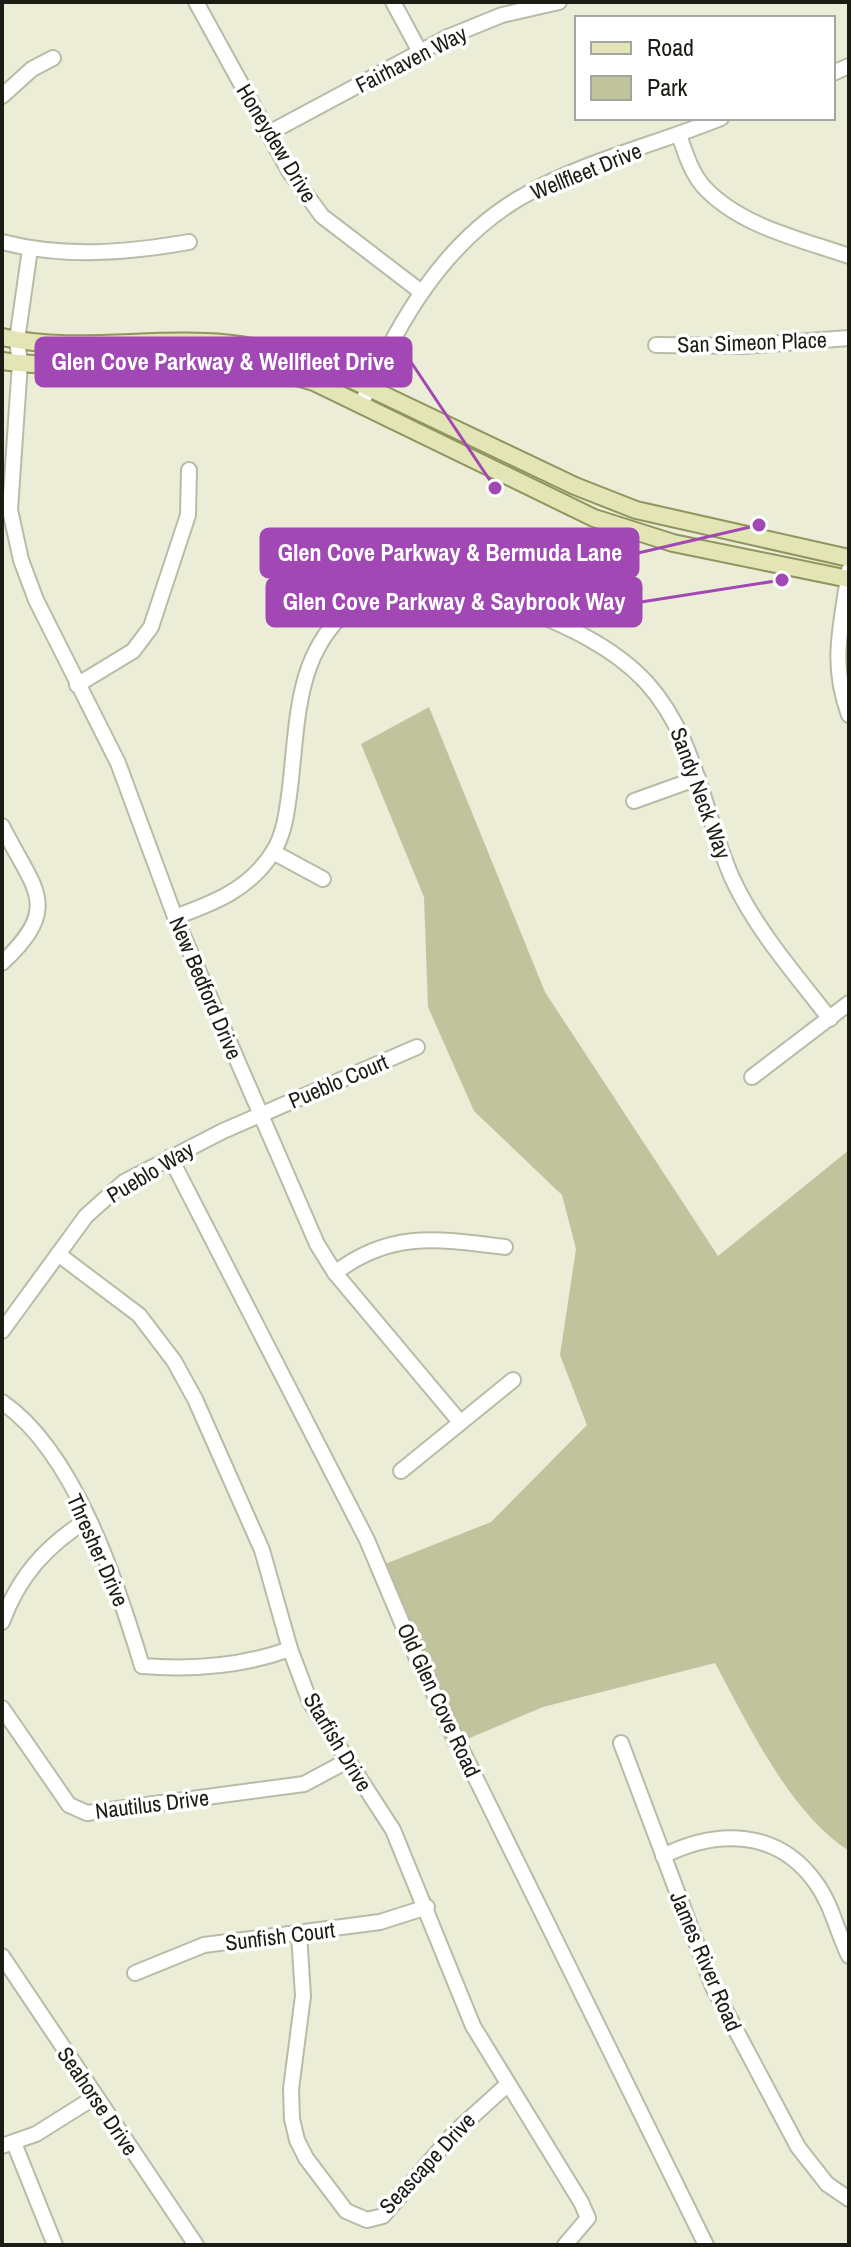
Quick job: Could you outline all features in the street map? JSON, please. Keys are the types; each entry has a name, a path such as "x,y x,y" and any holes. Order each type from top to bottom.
{"main road":[{"path":"10,338 79,345 205,342 258,348 321,365 575,486 636,510 849,558"},
{"path":"7,365 208,364 255,368 314,382 496,473 622,528 673,543 848,579"}],"street":[{"name":"Honeydew Drive","path":"196,2 289,171 322,216 420,291"},
{"path":"393,2 420,52"},
{"name":"Fairhaven Way","path":"269,133 420,52 502,15 559,2"},
{"path":"2,96 32,69 53,58"},
{"name":"Wellfleet Drive","path":"360,406 420,291 457,250 520,198 573,172 716,120"},
{"path":"679,135 702,185 720,200 753,222 849,256"},
{"path":"2,242 30,249 106,253 189,242"},
{"name":"New Bedford Drive","path":"7,520 7,365 30,249"},
{"name":"San Simeon Place","path":"656,345 744,346 849,338"},
{"path":"77,685 133,651 151,627 188,515 189,470"},
{"name":"New Bedford Drive","path":"2,503 36,600 118,763 175,917 317,1244 335,1273 460,1422"},
{"path":"849,570 836,659 839,687 849,715"},
{"name":"Sandy Neck Way","path":"175,917 227,897 244,885 273,852 287,809 301,692 319,640 349,607 378,587 416,580 456,584 489,594 563,625 605,648 646,682 662,702 686,744 740,895 759,926 830,1019"},
{"path":"634,801 698,778"},
{"path":"2,826 38,900 37,923 2,963"},
{"path":"273,852 323,879"},
{"path":"752,1077 849,1003"},
{"name":"Pueblo Court","path":"260,1115 417,1047"},
{"name":"Pueblo Way","path":"2,1331 103,1198 124,1182 170,1157 260,1115"},
{"name":"Old Glen Cove Road","path":"170,1157 367,1540 418,1661 706,2245"},
{"path":"335,1273 369,1250 394,1241 449,1240 505,1247"},
{"name":"Starfish Drive","path":"58,1254 139,1315 174,1361 195,1399 262,1550 290,1649 310,1702 393,1830 473,2026 588,2218 565,2245"},
{"path":"401,1471 513,1380"},
{"name":"Thresher Drive","path":"2,1402 22,1416 49,1446 118,1586 142,1666 172,1669 255,1662 290,1649"},
{"path":"2,1622 34,1562 47,1548 87,1520"},
{"name":"Nautilus Drive","path":"2,1708 69,1805 87,1813 304,1784 347,1761"},
{"name":"James River Road","path":"621,1743 713,1987 735,2032 798,2147 827,2184 849,2199"},
{"path":"663,1856 687,1844 726,1836 744,1837 772,1847 789,1857 815,1882 849,1956"},
{"name":"Sunfish Court","path":"135,1973 204,1945 380,1922 427,1907"},
{"name":"Seascape Drive","path":"299,1934 303,1996 291,2089 292,2119 306,2158 346,2211 367,2220 383,2216 454,2133 508,2084"},
{"name":"Seahorse Drive","path":"2,1956 196,2245"},
{"path":"55,2245 8,2145 36,2134 95,2097"}],"green space":[{"path":"429,707 545,992 718,1256 849,1150 849,1851 807,1814 789,1790 756,1739 715,1663 543,1707 448,1747 370,1570 491,1522 587,1425 560,1355 576,1249 562,1195 474,1111 428,1007 424,897 361,744"}],"place":[{"name":"Glen Cove Parkway & Wellfleet Drive","path":"495,488"},
{"name":"Glen Cove Parkway & Bermuda Lane","path":"759,525"},
{"name":"Glen Cove Parkway & Saybrook Way","path":"782,580"}]}
